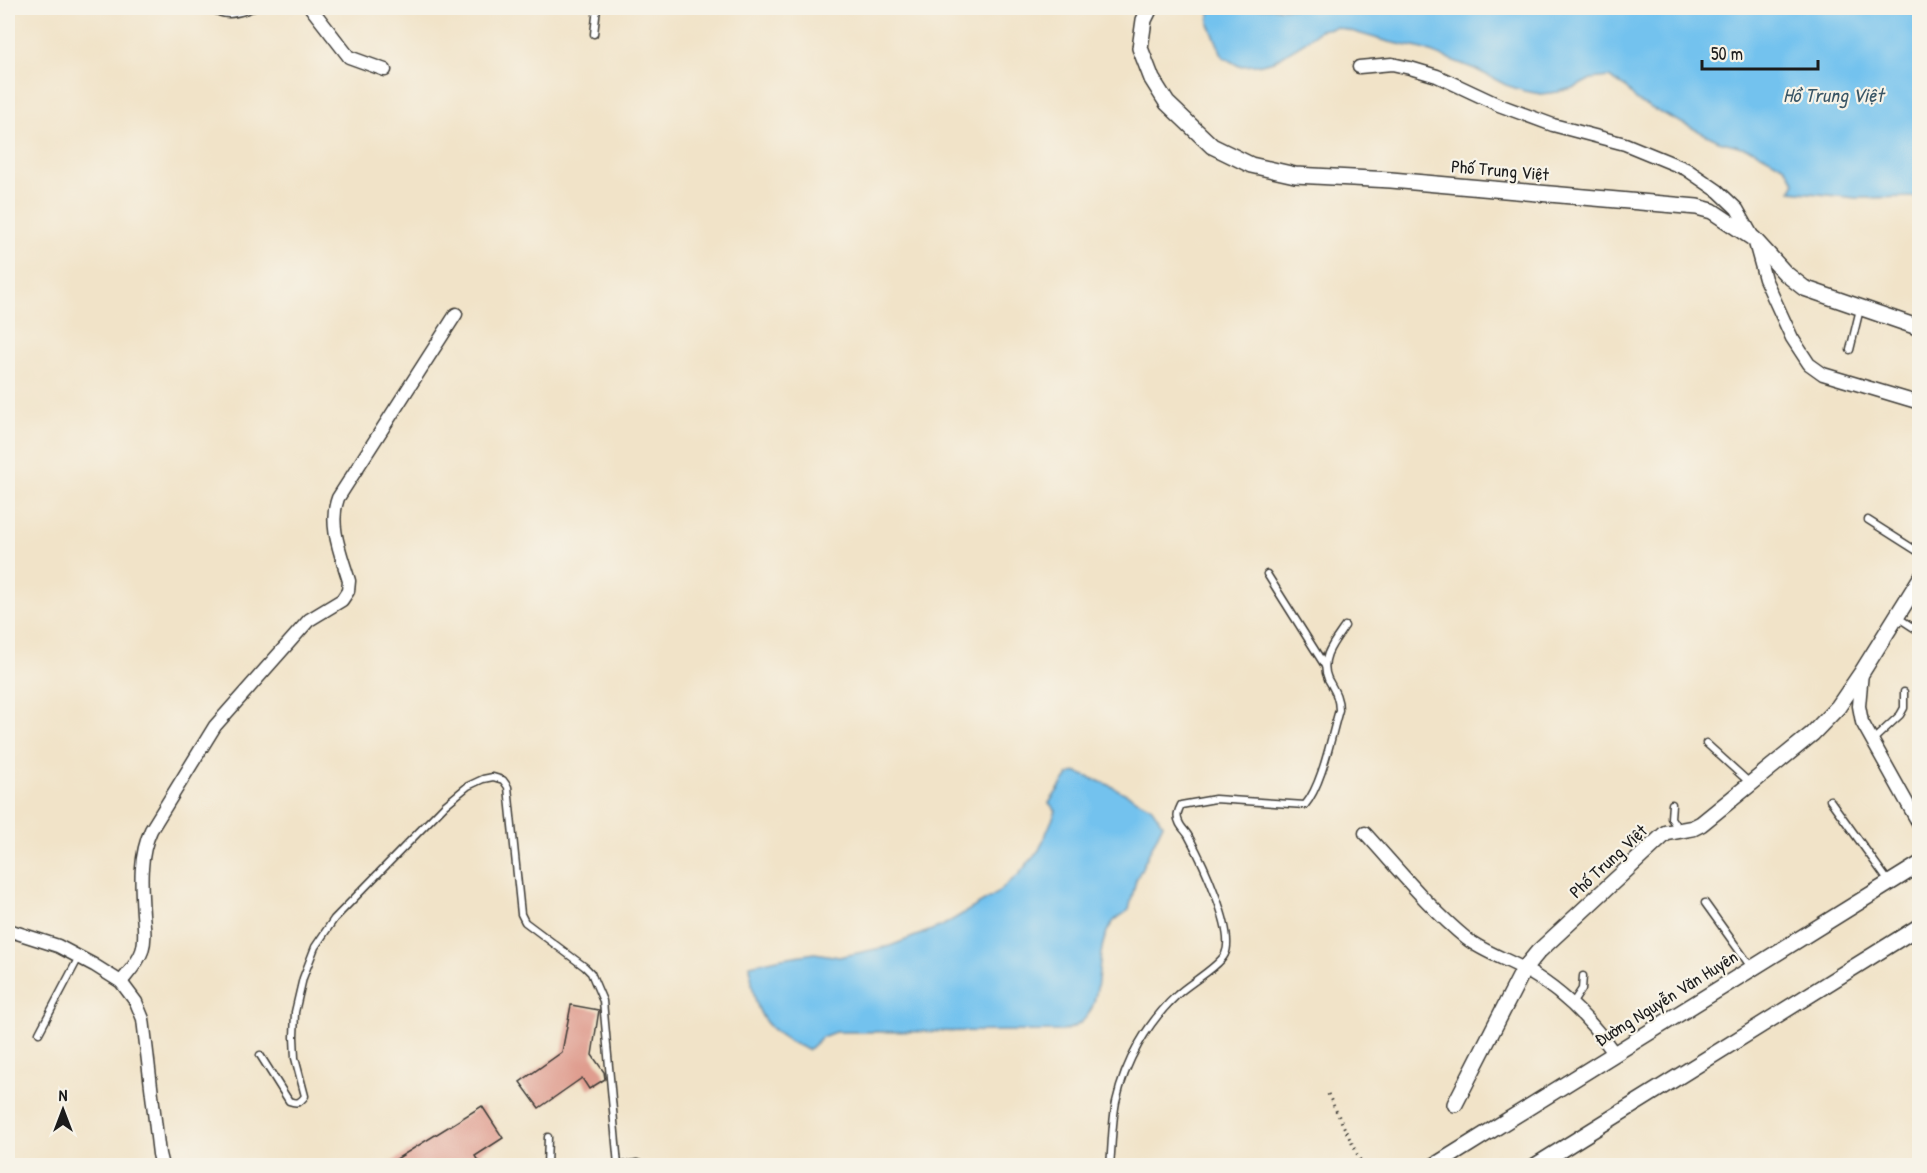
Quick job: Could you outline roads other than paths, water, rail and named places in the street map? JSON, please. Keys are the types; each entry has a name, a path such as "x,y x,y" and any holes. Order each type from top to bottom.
{"street":[{"path":"310,8 349,57 385,70"},
{"name":"Phố Trung Việt","path":"1150,8 1144,20 1140,48 1152,79 1167,103 1212,146 1251,165 1295,175 1392,180 1697,207 1712,212 1754,240 1785,273 1804,288 1920,328"},
{"path":"1359,67 1392,64 1437,76 1499,105 1553,125 1624,144 1686,169 1718,190 1737,209 1754,240 1760,266 1769,289 1792,338 1809,364 1823,374 1920,404"},
{"path":"120,982 142,952 145,938 141,885 142,860 151,830 215,726 309,620 342,600 348,591 349,581 333,523 338,498 456,314"},
{"name":"Phố Trung Việt","path":"1455,1104 1524,969 1538,952 1666,833 1693,828 1701,824 1812,734 1838,707 1920,579"},
{"path":"1862,672 1859,706 1862,722 1920,826"},
{"path":"1365,833 1427,901 1468,939 1524,969 1552,988 1594,1026 1614,1053"},
{"name":"Đường Nguyễn Văn Huyên","path":"1434,1166 1920,864"},
{"path":"1535,1166 1920,926"},
{"path":"8,930 58,946 79,957 120,982 136,1002 143,1019 162,1166"}],"lane":[{"path":"212,8 228,15 255,8"},
{"path":"594,34 597,8"},
{"path":"1850,350 1860,308"},
{"path":"1868,520 1920,553"},
{"path":"1110,1166 1116,1102 1127,1068 1142,1036 1176,996 1226,953 1228,936 1211,882 1188,834 1179,823 1177,814 1181,805 1215,799 1305,805 1312,797 1339,710 1339,699 1327,677 1325,666 1268,574"},
{"path":"1897,617 1920,632"},
{"path":"1325,666 1328,651 1345,626"},
{"path":"1873,740 1900,715 1904,708 1904,692"},
{"path":"1706,743 1751,784"},
{"path":"260,1055 289,1101 301,1102 306,1096 296,1058 295,1012 303,978 315,946 334,919 446,805 468,786 493,777 503,780 508,787 521,914 525,922 591,973 603,1001 617,1165 637,1163 645,1166"},
{"path":"1830,800 1890,882"},
{"path":"1672,804 1671,818 1680,831"},
{"path":"1705,903 1752,968"},
{"path":"39,1033 79,957"},
{"path":"1572,1005 1582,989 1583,976"},
{"path":"547,1166 548,1137"}],"water":[{"name":"Hồ Trung Việt","path":"1209,8 1919,8 1919,197 1856,198 1791,191 1795,182 1785,167 1754,150 1719,141 1637,101 1625,87 1609,77 1591,79 1576,87 1558,92 1541,94 1524,91 1423,49 1337,27 1320,30 1274,61 1239,66 1223,57 1209,24"},
{"path":"1075,772 1109,785 1151,807 1163,824 1136,880 1129,910 1114,921 1106,934 1095,999 1089,1013 1079,1024 1062,1031 835,1032 822,1037 808,1050 771,1028 758,1008 754,996 750,965 815,953 839,957 890,946 942,926 993,896 1018,875 1039,850 1056,811 1049,803 1068,775"}]}
